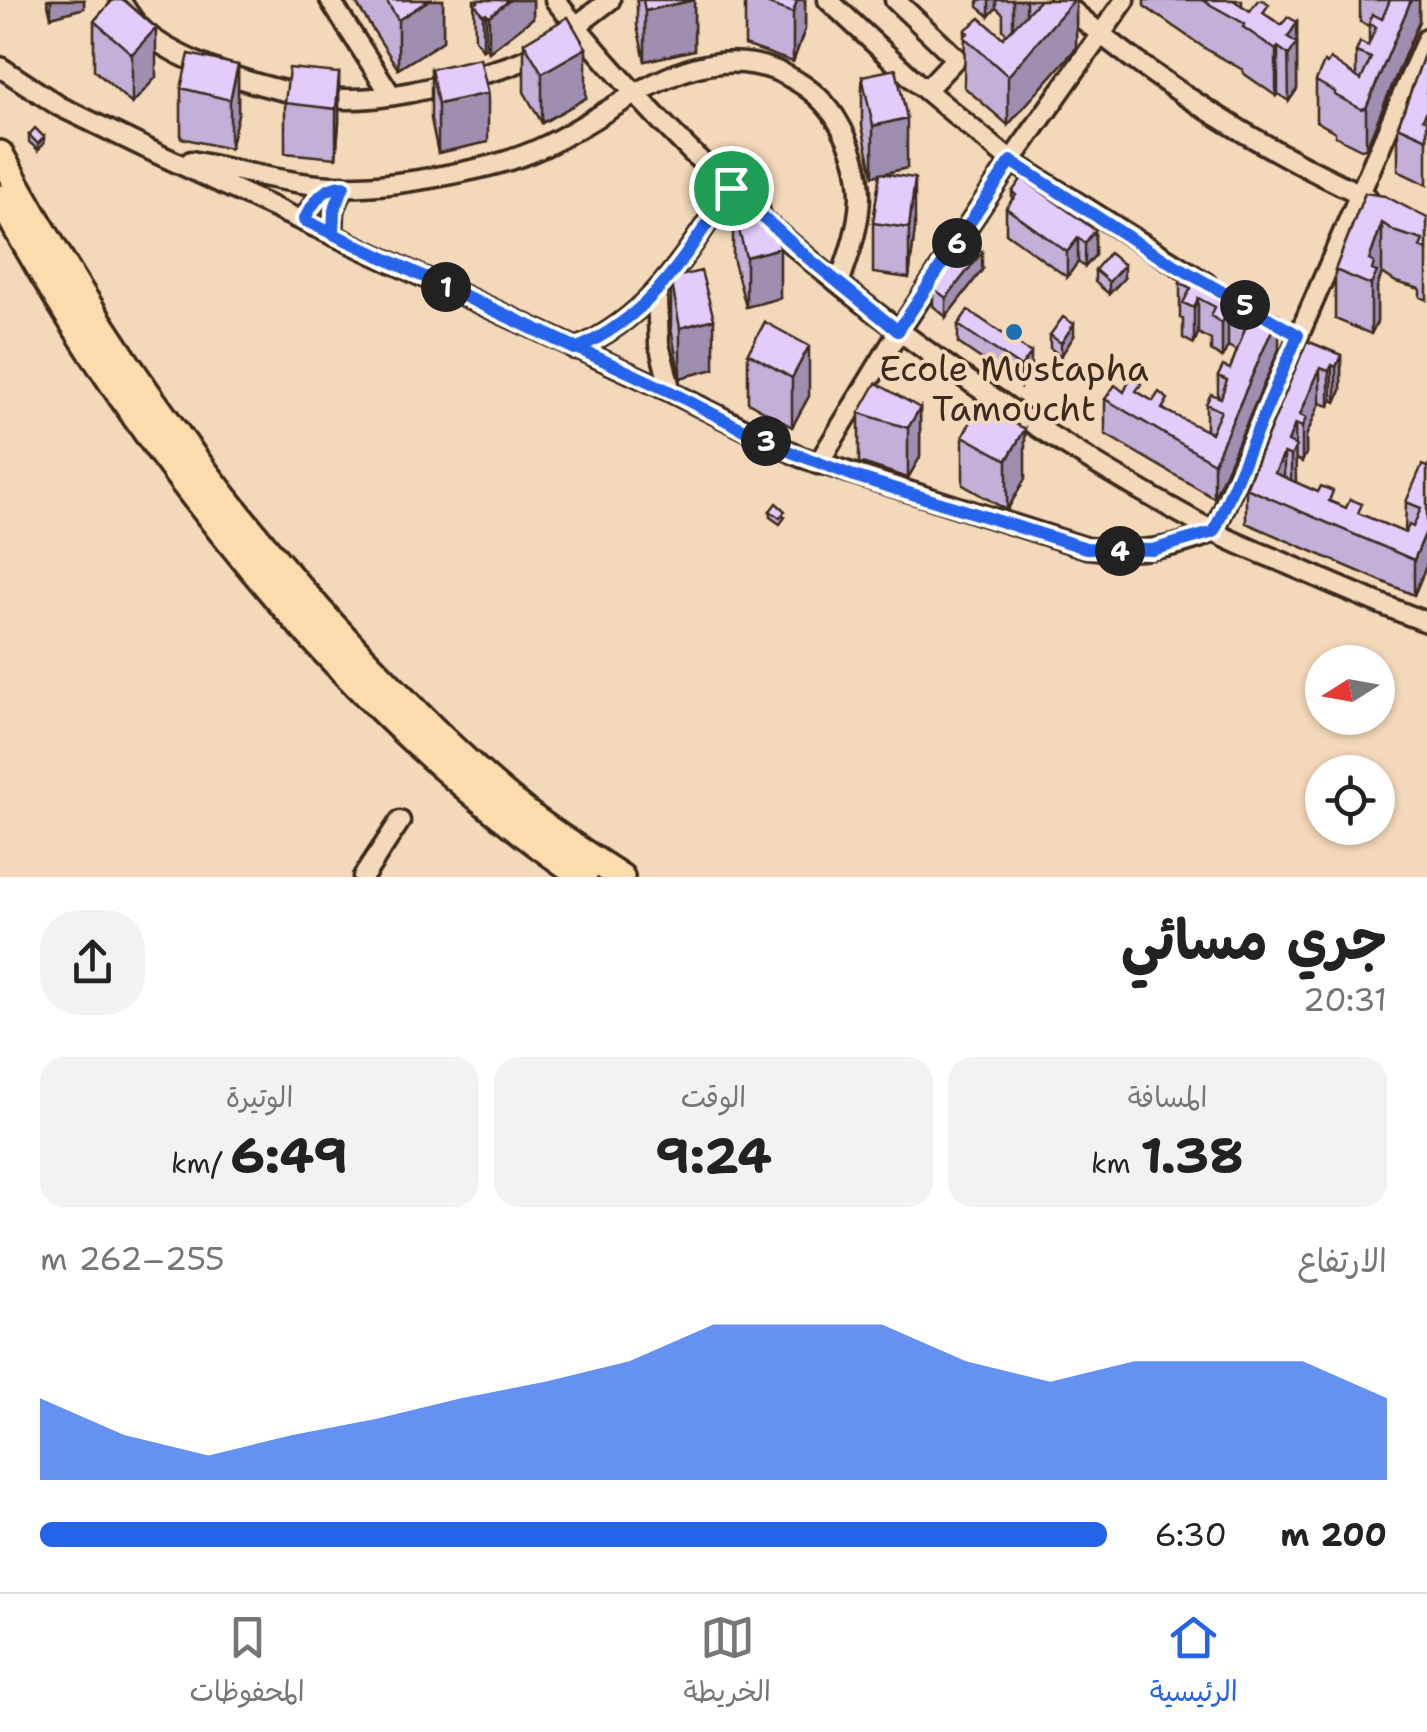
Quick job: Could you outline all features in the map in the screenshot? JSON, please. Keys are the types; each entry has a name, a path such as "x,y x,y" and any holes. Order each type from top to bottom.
{"highway":[{"path":"0,154 55,252 144,391 253,534 369,664 482,776 534,818 621,877"},
{"path":"0,198 64,309 128,406 236,546 308,631 379,706 479,800 584,877"}],"street":[{"path":"120,0 133,21 154,40 226,74 343,99 391,96 496,70 538,54 610,0"},
{"path":"330,0 391,96"},
{"path":"555,0 636,95 731,188 898,331 1054,436 1214,532 1427,622"},
{"path":"828,0 1011,161 1150,251 1220,291"},
{"path":"895,0 956,58 926,90"},
{"path":"1060,0 1102,37 1230,122 1358,193 1393,208"},
{"path":"818,464 898,331 1125,0"},
{"path":"1214,532 1290,331 1358,193 1427,38"},
{"path":"158,154 306,184 338,186 436,176 508,161 543,147 678,72 709,64 765,67 811,90 842,129 860,178 858,230 839,283"},
{"path":"0,67 60,106 158,154 818,464 1086,548 1152,550 1214,532"},
{"path":"304,220 316,200 338,186"},
{"path":"333,234 338,186"},
{"path":"575,349 619,326 656,294 731,188"},
{"path":"656,294 659,344 671,392"},
{"path":"363,877 400,821"}],"building":[{"path":"113,0 124,0 156,28 132,54 94,21"},
{"path":"386,0 429,0 398,20"},
{"path":"477,0 510,0 489,16 483,15 475,4"},
{"path":"643,0 694,0 645,11"},
{"path":"758,0 797,0 793,13"},
{"path":"1040,0 1074,0 1008,76 964,37 968,33 965,30 980,18 1003,38"},
{"path":"1202,0 1233,0 1250,11 1258,0 1263,0 1269,4 1263,13 1281,25 1288,17 1297,22 1288,37 1297,43 1289,55 1278,47 1276,50 1243,27 1245,24"},
{"path":"1390,0 1411,0 1366,108 1361,109 1316,81 1324,62 1327,64 1330,59 1361,80 1371,58 1356,52 1360,42 1368,46 1376,27 1369,24 1372,14 1382,19"},
{"path":"568,17 586,48 542,73 524,43"},
{"path":"1427,47 1427,110 1423,119 1427,120 1427,139 1398,126"},
{"path":"189,54 238,65 230,100 181,88"},
{"path":"480,58 488,93 438,104 431,69"},
{"path":"289,68 339,73 336,109 285,103"},
{"path":"896,69 907,118 873,126 862,76"},
{"path":"35,128 44,137 38,144 29,135"},
{"path":"880,173 915,178 909,228 873,223"},
{"path":"1022,178 1095,230 1085,243 1078,238 1067,252 1006,208"},
{"path":"1365,193 1385,196 1427,218 1427,250 1420,247 1423,240 1382,223 1369,260 1374,263 1372,270 1377,272 1371,285 1335,270"},
{"path":"768,199 780,248 746,257 733,208"},
{"path":"969,241 982,252 946,298 933,288"},
{"path":"1109,253 1124,265 1109,282 1095,270"},
{"path":"1187,269 1279,314 1214,463 1105,399 1115,385 1124,392 1131,377 1141,384 1136,391 1153,401 1159,392 1168,399 1162,409 1211,433 1221,411 1206,404 1211,394 1221,398 1227,380 1218,376 1223,366 1230,369 1248,321 1228,311 1222,323 1211,316 1215,307 1198,298 1194,308 1183,303 1191,288 1180,283"},
{"path":"701,271 714,319 680,328 671,278"},
{"path":"968,310 1031,353 1021,367 958,325"},
{"path":"1063,317 1074,324 1061,343 1050,335"},
{"path":"765,322 809,346 792,378 748,353"},
{"path":"1307,341 1341,355 1336,367 1332,365 1329,371 1320,368 1300,415 1306,418 1302,427 1295,424 1288,442 1296,446 1291,456 1284,453 1275,473 1318,492 1321,486 1333,491 1329,501 1346,508 1350,499 1362,504 1358,513 1405,533 1409,525 1413,527 1421,508 1406,502 1422,465 1427,467 1427,529 1414,560 1246,488"},
{"path":"876,383 920,408 908,428 859,413"},
{"path":"980,405 1025,429 1007,460 963,436"},
{"path":"776,503 785,511 780,518 770,511"}],"place":[{"name":"Ecole Mustapha Tamoucht","path":"1014,332"}],"route":[{"path":"731,188 656,294 619,326 575,349 304,220 324,192 333,186 344,186 334,210 333,234 575,349 671,392 775,446 854,476 1086,548 1152,550 1214,532 1298,335 1150,251 1011,161 898,331 808,258 731,188"}]}
